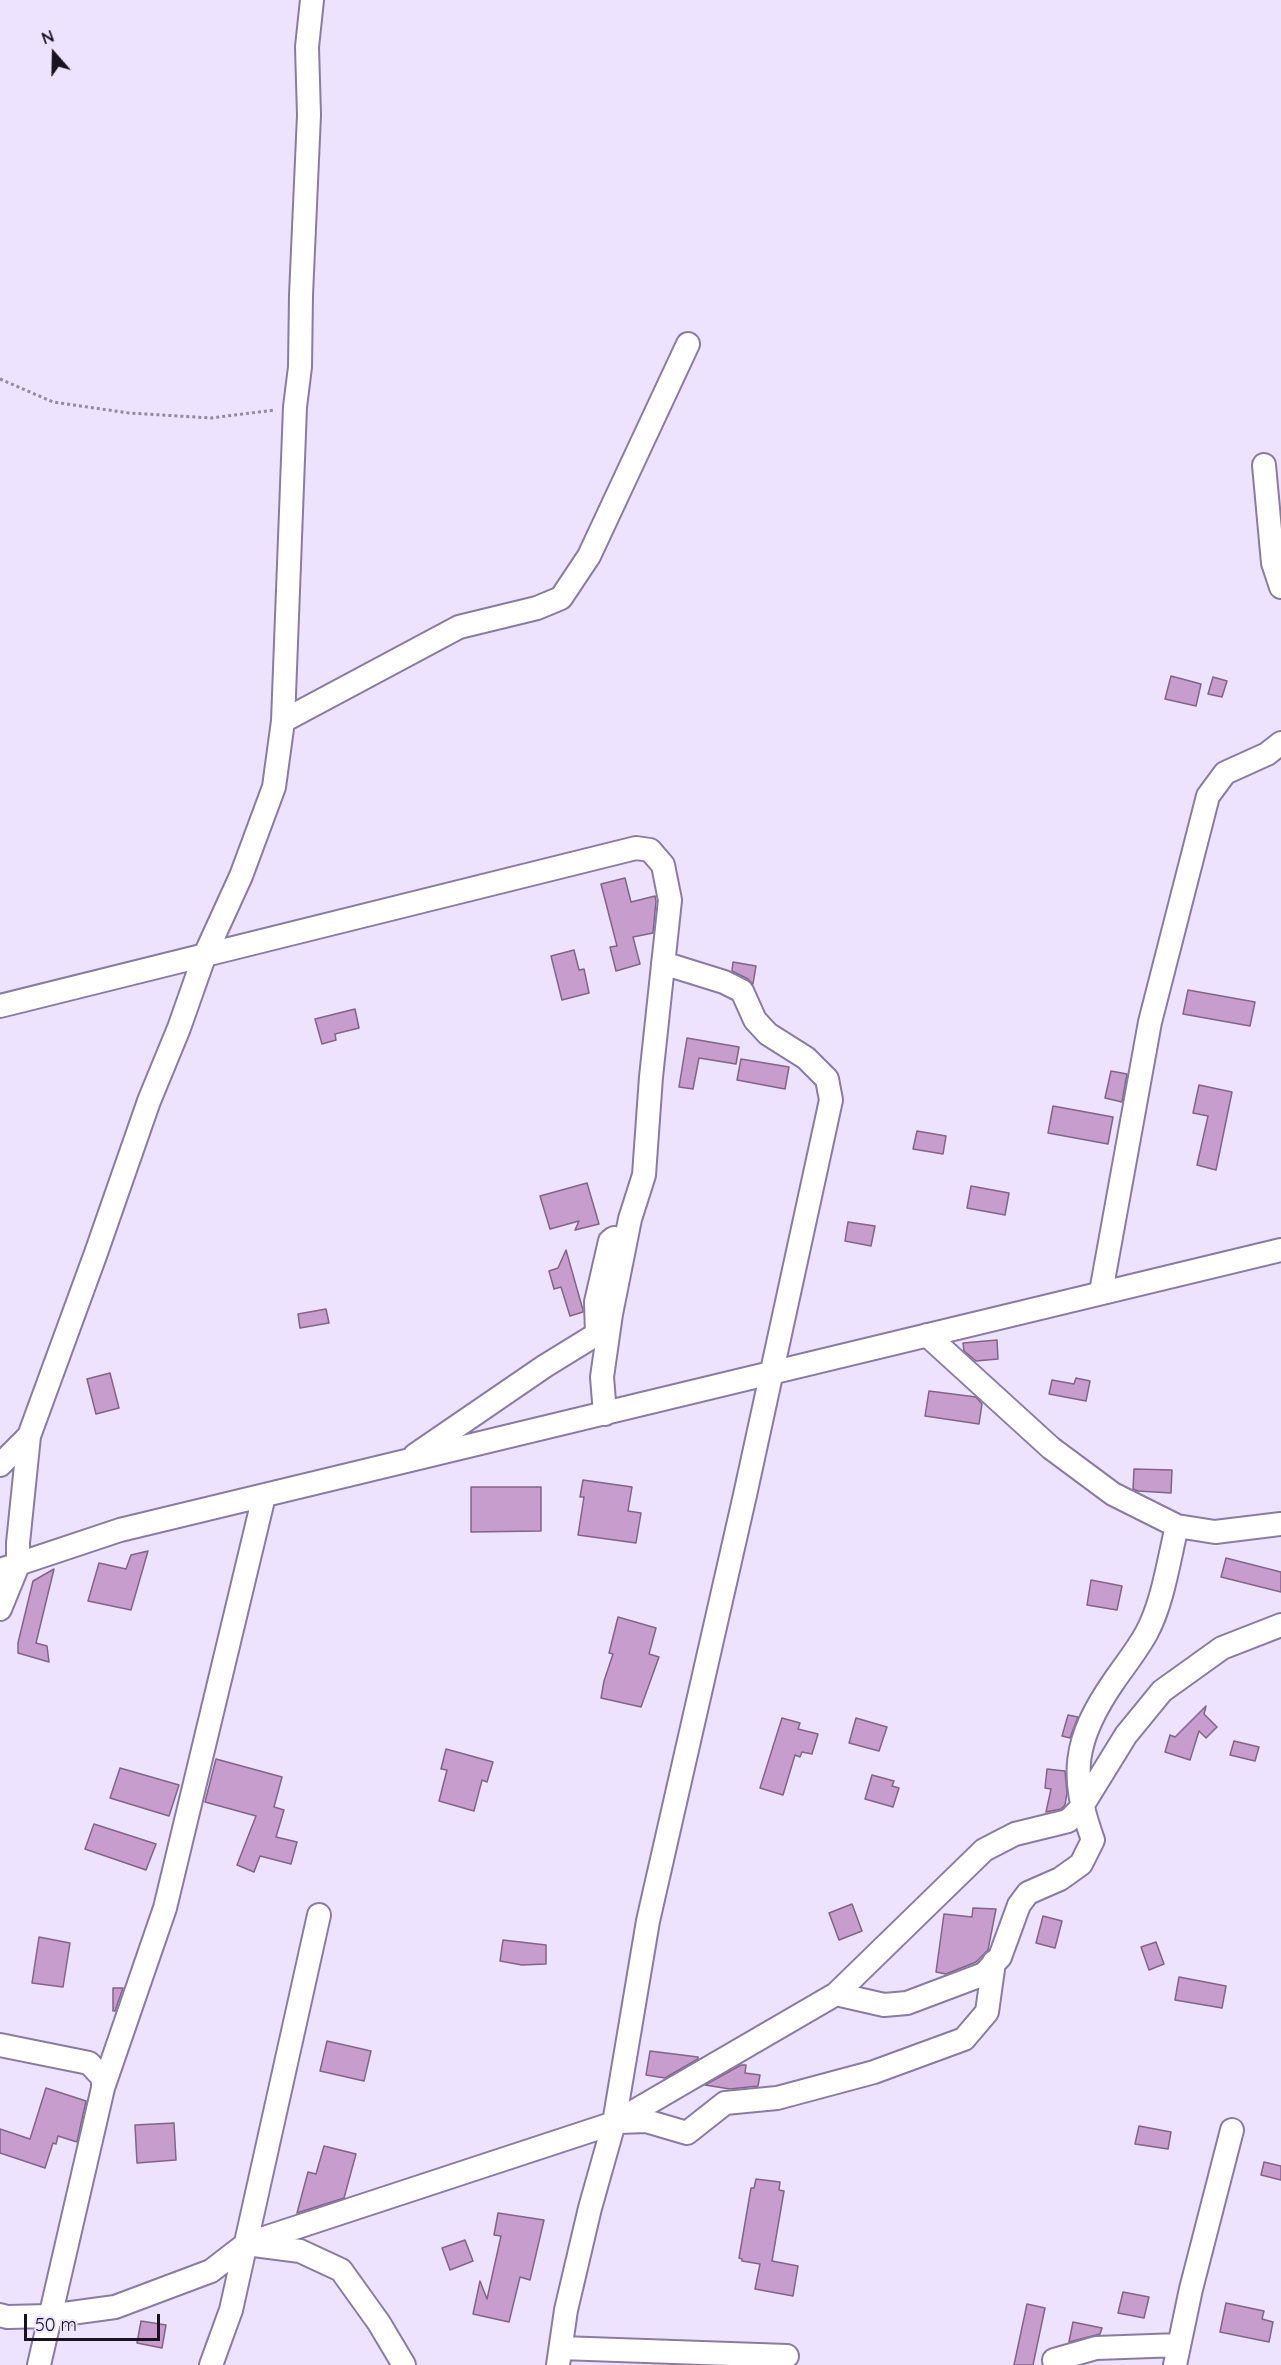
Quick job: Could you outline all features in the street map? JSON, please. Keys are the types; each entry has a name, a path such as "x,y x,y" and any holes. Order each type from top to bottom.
{"street":[{"path":"0,1610 9,1568 18,1543 29,1436 149,1101 179,1028 204,957 241,876 274,788 283,721 295,407 300,367 309,115 307,47 312,0"},
{"path":"283,721 459,627 537,608 561,598 589,556 688,344"},
{"path":"1264,465 1273,563 1281,587"},
{"path":"1101,1292 1150,1022 1208,796 1225,773 1267,754 1281,743"},
{"path":"0,1006 636,848 650,850 663,865 670,900 644,1175 627,1230 611,1314 602,1377 605,1414"},
{"path":"663,963 724,981 742,991 754,1020 768,1034 806,1058 826,1079 831,1100 772,1373 648,1921 615,2123 590,2208 566,2310 559,2356 787,2356"},
{"path":"404,1462 545,1366 597,1334 596,1302 610,1241 627,1230"},
{"path":"9,1568 120,1530 1281,1250"},
{"path":"927,1335 1051,1448 1113,1494 1177,1526 1215,1532 1281,1524"},
{"path":"0,1465 29,1436"},
{"path":"39,2365 104,2088 165,1908 264,1496"},
{"path":"836,1994 884,2005 907,2003 984,1974 1000,1957 1019,1905 1028,1893 1060,1879 1082,1864 1093,1840 1081,1809 1077,1771 1082,1741 1105,1694 1148,1632 1177,1526"},
{"path":"0,2315 7,2317 49,2316 115,2307 212,2271 246,2244 615,2123 836,1994 984,1850 1015,1834 1068,1821 1081,1809 1126,1735 1162,1691 1222,1648 1281,1625"},
{"path":"211,2365 231,2310 319,1915"},
{"path":"615,2123 646,2121 687,2133 726,2103 777,2098 874,2072 964,2039 987,2012 994,1962"},
{"path":"0,2045 89,2062 103,2078 104,2088"},
{"path":"1055,2365 1054,2360 1096,2348 1177,2355 1191,2289 1232,2130"},
{"path":"246,2244 300,2251 341,2270 379,2323 404,2365"}],"path":[{"path":"0,379 53,402 129,413 212,418 295,407"}],"building":[{"path":"1171,676 1201,684 1196,706 1165,699"},
{"path":"1213,677 1227,681 1222,697 1208,694"},
{"path":"625,878 631,902 655,896 653,933 633,937 640,964 616,971 610,947 617,946 601,884"},
{"path":"574,950 579,970 584,969 589,993 562,1000 551,956"},
{"path":"733,962 756,966 753,984 732,971"},
{"path":"1188,990 1255,1002 1250,1026 1183,1014"},
{"path":"355,1009 359,1028 335,1034 336,1040 322,1044 315,1019"},
{"path":"687,1038 739,1047 736,1064 699,1058 693,1089 679,1087"},
{"path":"741,1059 789,1067 785,1089 737,1080"},
{"path":"1111,1071 1127,1074 1122,1102 1105,1098"},
{"path":"1199,1085 1232,1092 1216,1170 1197,1165 1208,1116 1193,1113"},
{"path":"1053,1106 1113,1117 1108,1144 1048,1133"},
{"path":"917,1131 946,1136 943,1154 913,1149"},
{"path":"587,1183 599,1224 575,1230 579,1221 550,1229 540,1196"},
{"path":"971,1186 1009,1193 1005,1215 967,1208"},
{"path":"848,1222 875,1226 871,1246 845,1241"},
{"path":"566,1250 583,1310 583,1312 570,1316 561,1287 554,1289 549,1271 558,1268"},
{"path":"326,1309 329,1323 300,1328 298,1314"},
{"path":"997,1340 998,1359 976,1361 964,1351 963,1343"},
{"path":"110,1373 119,1408 96,1414 87,1379"},
{"path":"1076,1378 1090,1381 1086,1401 1049,1394 1052,1380 1074,1384"},
{"path":"929,1391 976,1397 982,1404 979,1424 925,1416"},
{"path":"1134,1469 1172,1470 1171,1493 1133,1489"},
{"path":"583,1480 632,1487 628,1511 641,1513 636,1543 578,1535 584,1497 580,1497"},
{"path":"471,1487 541,1487 541,1531 471,1532"},
{"path":"148,1551 131,1610 88,1601 99,1563 126,1569 131,1555"},
{"path":"1226,1558 1281,1572 1281,1592 1221,1577"},
{"path":"54,1569 36,1643 47,1646 49,1662 18,1653 18,1643 33,1581"},
{"path":"1091,1580 1122,1586 1117,1610 1087,1605"},
{"path":"618,1617 656,1628 649,1654 659,1657 641,1707 601,1698 613,1654 609,1653"},
{"path":"1206,1706 1204,1714 1217,1727 1206,1738 1199,1731 1190,1760 1165,1752 1170,1735 1175,1737"},
{"path":"1068,1715 1078,1717 1070,1738 1062,1736"},
{"path":"782,1718 800,1723 798,1729 818,1734 812,1754 802,1752 800,1757 795,1755 783,1795 760,1788"},
{"path":"856,1718 887,1727 879,1751 849,1743"},
{"path":"1234,1741 1259,1747 1255,1761 1230,1755"},
{"path":"446,1749 493,1762 487,1782 482,1780 474,1811 439,1801 447,1770 441,1769"},
{"path":"216,1759 282,1777 274,1807 284,1810 276,1837 297,1842 291,1864 260,1856 254,1872 237,1865 256,1816 205,1802"},
{"path":"120,1768 179,1785 169,1816 110,1798"},
{"path":"1047,1769 1065,1771 1067,1793 1065,1805 1061,1809 1046,1812 1051,1789 1045,1788"},
{"path":"872,1775 894,1781 892,1786 899,1788 893,1807 865,1799"},
{"path":"94,1824 156,1844 146,1870 85,1849"},
{"path":"852,1904 862,1931 839,1940 829,1913"},
{"path":"973,1908 996,1909 988,1950 976,1962 946,1974 936,1972 944,1914 972,1917"},
{"path":"1043,1916 1062,1921 1055,1948 1036,1943"},
{"path":"39,1937 70,1943 63,1987 32,1983"},
{"path":"503,1940 546,1945 546,1964 522,1965 500,1961"},
{"path":"1156,1942 1164,1964 1149,1970 1141,1947"},
{"path":"1179,1977 1226,1986 1222,2008 1175,2000"},
{"path":"113,1988 123,1988 115,2011 113,2011"},
{"path":"327,2041 371,2051 364,2081 320,2071"},
{"path":"650,2051 698,2057 698,2059 665,2078 646,2075"},
{"path":"741,2065 746,2065 745,2073 760,2075 758,2086 730,2089 705,2085"},
{"path":"46,2088 86,2101 77,2142 58,2136 56,2144 53,2143 45,2168 0,2153 0,2129 30,2139"},
{"path":"174,2123 176,2160 137,2163 135,2125"},
{"path":"1139,2126 1171,2132 1168,2149 1135,2144"},
{"path":"324,2146 356,2154 344,2198 297,2213 308,2172 316,2174"},
{"path":"1264,2162 1281,2166 1281,2180 1261,2175"},
{"path":"756,2179 780,2182 779,2190 784,2191 772,2261 798,2266 793,2296 755,2289 760,2264 742,2261 739,2258 751,2188 754,2188"},
{"path":"498,2213 544,2220 530,2280 520,2277 509,2322 473,2314 480,2281 487,2299 501,2236 494,2235"},
{"path":"465,2240 473,2261 450,2270 442,2248"},
{"path":"1123,2292 1149,2297 1144,2318 1118,2313"},
{"path":"1226,2303 1264,2311 1262,2319 1273,2322 1269,2342 1220,2332"},
{"path":"1027,2304 1045,2308 1033,2365 1014,2365"},
{"path":"141,2321 166,2325 162,2348 137,2343"},
{"path":"1073,2322 1102,2328 1100,2334 1069,2342"}]}
